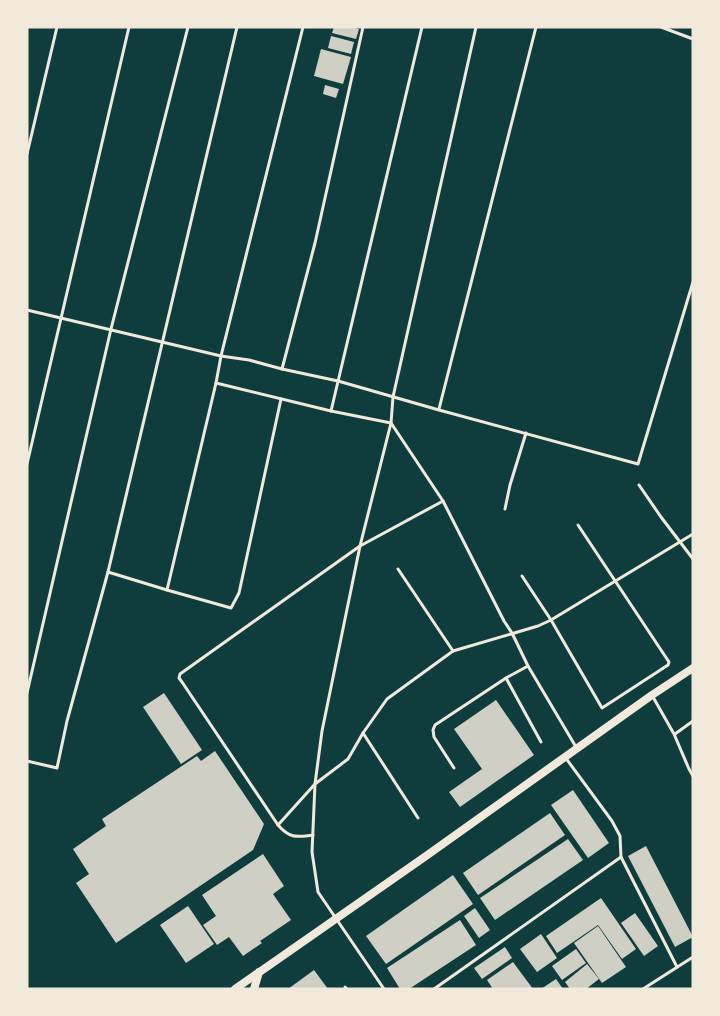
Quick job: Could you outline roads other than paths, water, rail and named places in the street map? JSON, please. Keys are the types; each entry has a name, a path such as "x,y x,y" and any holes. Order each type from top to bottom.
{"street":[{"path":"235,989 652,694 693,668"},
{"path":"254,989 260,971"}],"lane":[{"path":"27,154 57,27"},
{"path":"27,464 129,27"},
{"path":"27,693 111,329 188,27"},
{"path":"27,761 57,768 67,721 108,572 237,27"},
{"path":"167,590 221,356 303,27"},
{"path":"282,369 315,243 363,27"},
{"path":"331,411 422,27"},
{"path":"384,989 318,892 312,852 315,784 322,731 360,546 391,423 393,397 476,27"},
{"path":"439,410 536,27"},
{"path":"661,27 693,39"},
{"path":"27,310 338,381 638,464 693,282"},
{"path":"216,383 391,423 443,501 528,666 577,748"},
{"path":"108,572 231,608 238,593 281,399"},
{"path":"505,509 526,433"},
{"path":"639,485 693,559"},
{"path":"313,835 297,837 290,835 278,825 179,678 180,674 360,546 443,501"},
{"path":"522,576 551,620 603,709 668,664 669,662 578,525"},
{"path":"278,825 315,784 348,759 387,699 453,651 551,620 693,534"},
{"path":"398,569 453,651"},
{"path":"454,768 434,737 435,725 528,666"},
{"path":"506,678 541,742"},
{"path":"652,694 693,776"},
{"path":"674,734 693,721"},
{"path":"363,733 418,818"},
{"path":"565,757 612,821 620,836 621,856 677,967"},
{"path":"434,989 621,856"},
{"path":"643,989 693,957"}]}
